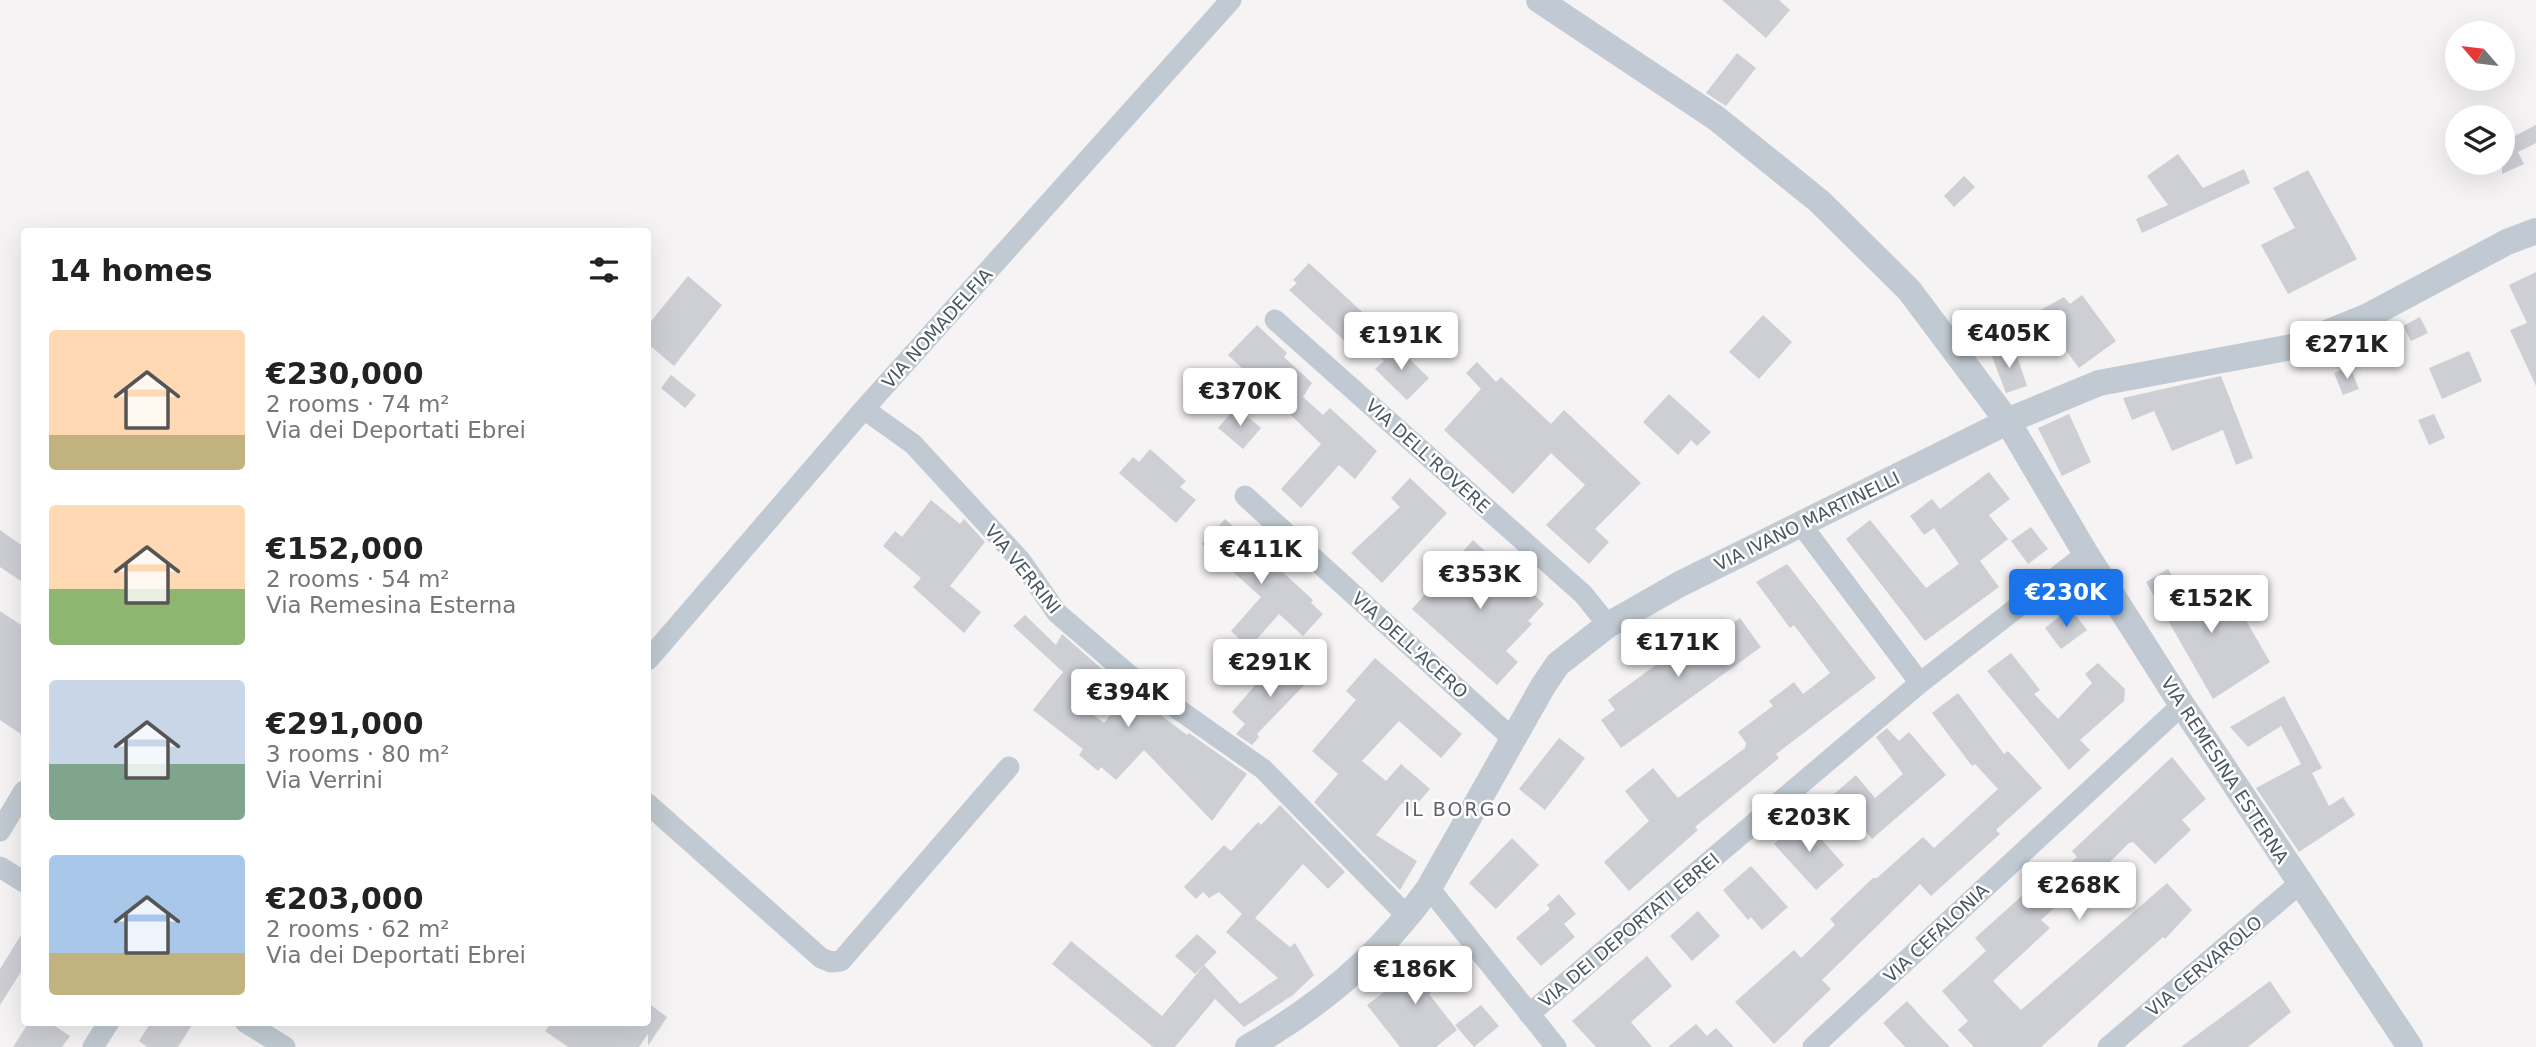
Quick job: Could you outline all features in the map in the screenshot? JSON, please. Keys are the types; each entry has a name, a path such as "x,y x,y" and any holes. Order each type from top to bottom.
{"street":[{"name":"VIA NOMADELFIA","path":"651,657 864,409 1231,0"},
{"name":"VIA REMESINA ESTERNA","path":"1539,0 1716,118 1819,201 1909,290 2008,422 2086,554 2182,705 2410,1047"},
{"name":"VIA IVANO MARTINELLI","path":"1248,1047 1335,989 1379,951 1429,888 1512,738 1558,664 1608,625 1800,523 2008,422 2099,383 2292,347 2368,316 2508,242 2536,231"},
{"name":"VIA DELL'ROVERE","path":"1275,320 1583,594 1608,625"},
{"name":"VIA VERRINI","path":"864,409 913,444 1021,561 1057,613 1128,674 1263,769 1408,917"},
{"name":"VIA DELL'ACERO","path":"1245,496 1512,738"},
{"path":"1800,523 1920,682"},
{"name":"VIA DEI DEPORTATI EBREI","path":"1529,1014 1920,682 2086,554"},
{"name":"VIA CEFALONIA","path":"1813,1047 2182,705"},
{"path":"651,807 821,958 831,962 841,961 1009,767"},
{"path":"0,831 21,796"},
{"path":"0,867 21,880"},
{"name":"VIA CERVAROLO","path":"2108,1047 2299,884"},
{"path":"1429,888 1556,1047"},
{"path":"93,1047 106,1026"},
{"path":"269,1028 285,1047"}],"building":[{"path":"1722,0 1779,0 1790,10 1766,38"},
{"path":"1737,53 1756,68 1726,106 1706,93"},
{"path":"2536,125 2536,143 2518,152 2524,164 2515,168 2515,136"},
{"path":"2178,154 2203,188 2244,169 2250,183 2142,233 2136,219 2168,205 2147,176"},
{"path":"2308,170 2357,259 2288,294 2261,245 2295,228 2273,188"},
{"path":"1964,176 1975,187 1954,207 1944,196"},
{"path":"1309,263 1372,321 1347,343 1289,290 1297,283 1293,280"},
{"path":"2536,272 2536,386 2510,330 2527,323 2509,285"},
{"path":"688,276 722,305 674,366 651,347 651,321"},
{"path":"2082,295 2116,341 2079,368 2052,331 2022,346 2013,328 2040,317 2037,312 2064,297 2070,304"},
{"path":"1763,315 1792,342 1759,379 1729,352"},
{"path":"2420,317 2428,333 2411,341 2403,326"},
{"path":"1257,325 1287,353 1284,357 1312,383 1303,397 1323,415 1330,408 1377,451 1355,479 1339,465 1301,508 1281,489 1321,444 1228,355"},
{"path":"1393,343 1429,378 1407,400 1375,369 1384,361 1380,357"},
{"path":"2014,347 2027,386 2006,393 1991,354"},
{"path":"2469,351 2482,381 2442,399 2429,368"},
{"path":"1477,362 1496,382 1501,377 1551,424 1564,410 1641,483 1595,529 1609,542 1589,564 1546,525 1585,485 1551,453 1513,494 1444,430 1481,389 1466,373"},
{"path":"2350,367 2359,389 2343,395 2334,373"},
{"path":"671,375 696,395 685,408 661,388"},
{"path":"2221,376 2253,458 2236,465 2223,430 2172,451 2154,411 2132,420 2123,398"},
{"path":"1669,394 1711,432 1697,446 1691,440 1678,455 1643,422"},
{"path":"1236,407 1261,428 1243,449 1218,428"},
{"path":"2069,414 2091,462 2062,476 2038,428"},
{"path":"2434,414 2445,438 2429,445 2418,420"},
{"path":"1150,449 1186,481 1180,487 1196,500 1176,523 1119,473 1133,457 1139,462"},
{"path":"1989,472 2010,499 1989,515 2008,539 1980,561 1999,587 1925,641 1846,539 1870,520 1926,588 1959,564 1934,528 1924,535 1910,516 1932,499 1940,509"},
{"path":"1410,478 1447,513 1382,583 1351,553 1400,507 1391,498"},
{"path":"931,500 960,524 964,519 985,542 950,586 981,612 964,633 913,587 921,578 883,546 895,531 902,537"},
{"path":"1225,519 1313,600 1311,603 1323,614 1303,636 1279,614 1249,648 1231,631 1261,597 1202,544"},
{"path":"2031,527 2048,549 2028,564 2011,541"},
{"path":"0,530 21,545 21,581 0,567"},
{"path":"1473,540 1544,604 1528,621 1532,624 1506,651 1518,662 1497,685 1412,609"},
{"path":"1787,564 1876,678 1776,754 1779,758 1695,827 1698,830 1629,891 1604,862 1649,821 1625,791 1653,768 1678,798 1745,748 1746,743 1738,732 1773,706 1769,701 1794,682 1803,694 1830,673 1794,625 1790,628 1756,582"},
{"path":"2168,569 2194,611 2229,591 2270,662 2213,699 2146,582"},
{"path":"2070,608 2087,630 2061,649 2045,628"},
{"path":"0,611 21,625 21,734 0,720"},
{"path":"1025,615 1056,645 1062,634 1103,670 1078,703 1104,723 1129,691 1187,735 1189,733 1247,774 1212,821 1144,750 1116,780 1101,767 1098,771 1079,755 1083,749 1033,710 1063,672 1013,626"},
{"path":"1720,618 1728,627 1740,618 1761,647 1621,748 1601,720 1615,710 1608,700"},
{"path":"2011,653 2040,690 2034,694 2058,719 2092,683 2085,674 2098,663 2125,689 2124,701 2080,740 2090,750 2069,770 1987,671"},
{"path":"1375,658 1462,734 1441,758 1399,721 1362,761 1386,781 1401,764 1430,789 1411,811 1402,803 1376,835 1417,861 1400,890 1314,802 1338,774 1312,751 1356,700 1346,691"},
{"path":"1304,660 1317,672 1257,734 1259,737 1252,745 1236,734 1245,724 1232,712 1271,667 1285,679"},
{"path":"1958,693 2004,754 2008,751 2042,788 1996,830 2000,834 1931,896 1920,884 1822,980 1831,989 1774,1044 1735,1002 1794,950 1801,958 1835,925 1830,919 1873,878 1877,878 1923,837 1934,848 1998,789 1975,764 1972,766 1932,713"},
{"path":"2284,696 2322,768 2312,773 2329,806 2343,797 2355,815 2299,852 2256,788 2301,764 2281,726 2248,747 2230,727"},
{"path":"1887,728 1899,741 1909,732 1946,775 1872,839 1834,794 1856,775 1875,798 1903,774 1876,737"},
{"path":"1559,738 1585,758 1545,810 1519,789"},
{"path":"2172,757 2206,799 2182,820 2191,830 2155,864 2133,842 2129,843 2107,865 2114,873 2094,891 2085,881 2062,901 2041,920 2050,928 1993,981 2021,1010 2167,883 2192,910 2165,939 2163,937 2041,1047 1974,1047 1958,1030 1968,1021 1942,991 1986,951 1975,938 2044,876 2049,882 2077,857 2072,851"},
{"path":"1280,805 1345,872 1328,889 1303,864 1255,918 1290,947 1295,943 1314,975 1293,995 1244,1027 1215,999 1175,1047 1153,1047 1052,964 1071,941 1162,1016 1204,965 1240,1004 1278,978 1226,932 1242,914 1219,892 1209,898 1203,892 1196,899 1184,887 1224,845 1231,851 1258,822 1261,825"},
{"path":"1803,818 1844,865 1816,890 1774,844"},
{"path":"1512,838 1539,865 1496,909 1469,883"},
{"path":"1751,866 1788,907 1762,930 1751,917 1748,920 1723,890"},
{"path":"1559,894 1576,914 1564,924 1575,937 1541,966 1516,938 1550,909 1547,905"},
{"path":"1698,911 1720,936 1692,961 1670,936"},
{"path":"1197,934 1217,952 1195,974 1175,956"},
{"path":"21,935 21,972 0,1005 0,969"},
{"path":"1428,950 1451,974 1429,994 1457,1030 1436,1047 1400,1047 1367,1005 1407,975 1404,972"},
{"path":"1647,956 1672,986 1631,1022 1652,1047 1596,1047 1572,1021"},
{"path":"2270,981 2291,1012 2248,1047 2181,1047"},
{"path":"1907,1001 1950,1047 1905,1047 1883,1023"},
{"path":"651,1005 667,1017 648,1046 648,1034 639,1047 568,1047 545,1031 549,1026 651,1026"},
{"path":"1481,1005 1499,1026 1474,1047 1455,1025"},
{"path":"1696,1024 1707,1036 1716,1028 1734,1047 1668,1047"},
{"path":"26,1026 55,1026 70,1036 62,1047 13,1047"},
{"path":"148,1026 191,1026 178,1047 147,1047 139,1041"}],"district":[{"name":"IL BORGO","path":"1459,809"}]}
